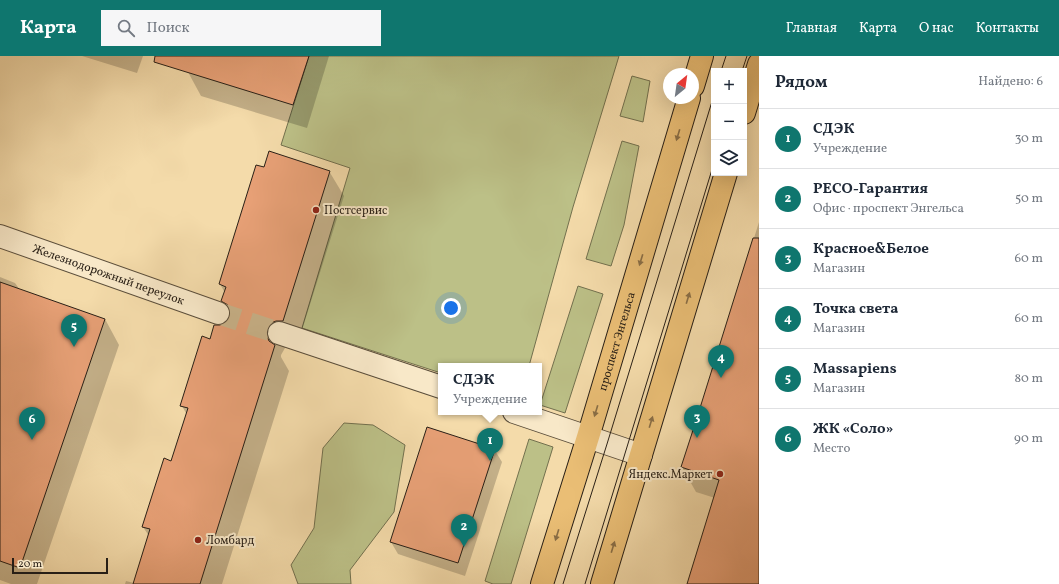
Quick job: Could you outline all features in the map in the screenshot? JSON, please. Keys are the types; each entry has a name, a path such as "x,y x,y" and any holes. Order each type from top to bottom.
{"main road":[{"path":"698,68 702,56"},
{"path":"747,104 759,64"},
{"name":"проспект Энгельса","path":"542,584 688,104"},
{"path":"602,584 725,176"}],"street":[{"name":"Железнодорожный переулок","path":"0,236 218,313"},
{"path":"279,333 438,386"},
{"path":"523,415 641,455"}],"green space":[{"path":"309,56 619,56 573,207 530,363 438,363 438,372 302,328 350,168 281,145"},
{"path":"632,76 650,81 643,122 620,116"},
{"path":"622,141 639,146 624,225 611,266 586,259"},
{"path":"578,286 603,294 565,413 542,406 542,399"},
{"path":"344,423 373,425 405,445 394,512 350,570 351,584 298,584 291,565 314,528 323,448"},
{"path":"529,439 553,447 511,584 493,584 485,581"}],"building":[{"path":"155,56 309,56 293,105 154,62"},
{"path":"269,151 330,171 283,321 271,323 267,329 269,341 275,345 200,584 133,584 150,529 142,527 164,458 171,461 188,408 180,406 202,336 210,339 214,325 226,323 230,317 228,305 221,301 226,287 219,284 256,165 264,167"},
{"path":"753,238 759,238 759,584 687,584 719,480 681,467"},
{"path":"0,282 105,319 20,568 0,561"},
{"path":"427,427 495,449 458,563 390,542"}],"tunnel":[{"path":"218,313 279,333"}],"tram line":[{"path":"722,68 726,56"},
{"path":"743,68 747,56"},
{"path":"563,584 711,104"},
{"path":"585,584 711,173"}],"place":[{"name":"Постсервис","path":"316,210"},
{"name":"Massapiens","path":"74,347"},
{"name":"Точка света","path":"721,378"},
{"name":"Красное&Белое","path":"697,438"},
{"name":"ЖК «Соло»","path":"32,440"},
{"name":"СДЭК","path":"490,461"},
{"name":"Яндекс.Маркет","path":"720,474"},
{"name":"Ломбард","path":"198,540"},
{"name":"РЕСО-Гарантия","path":"464,547"}]}
